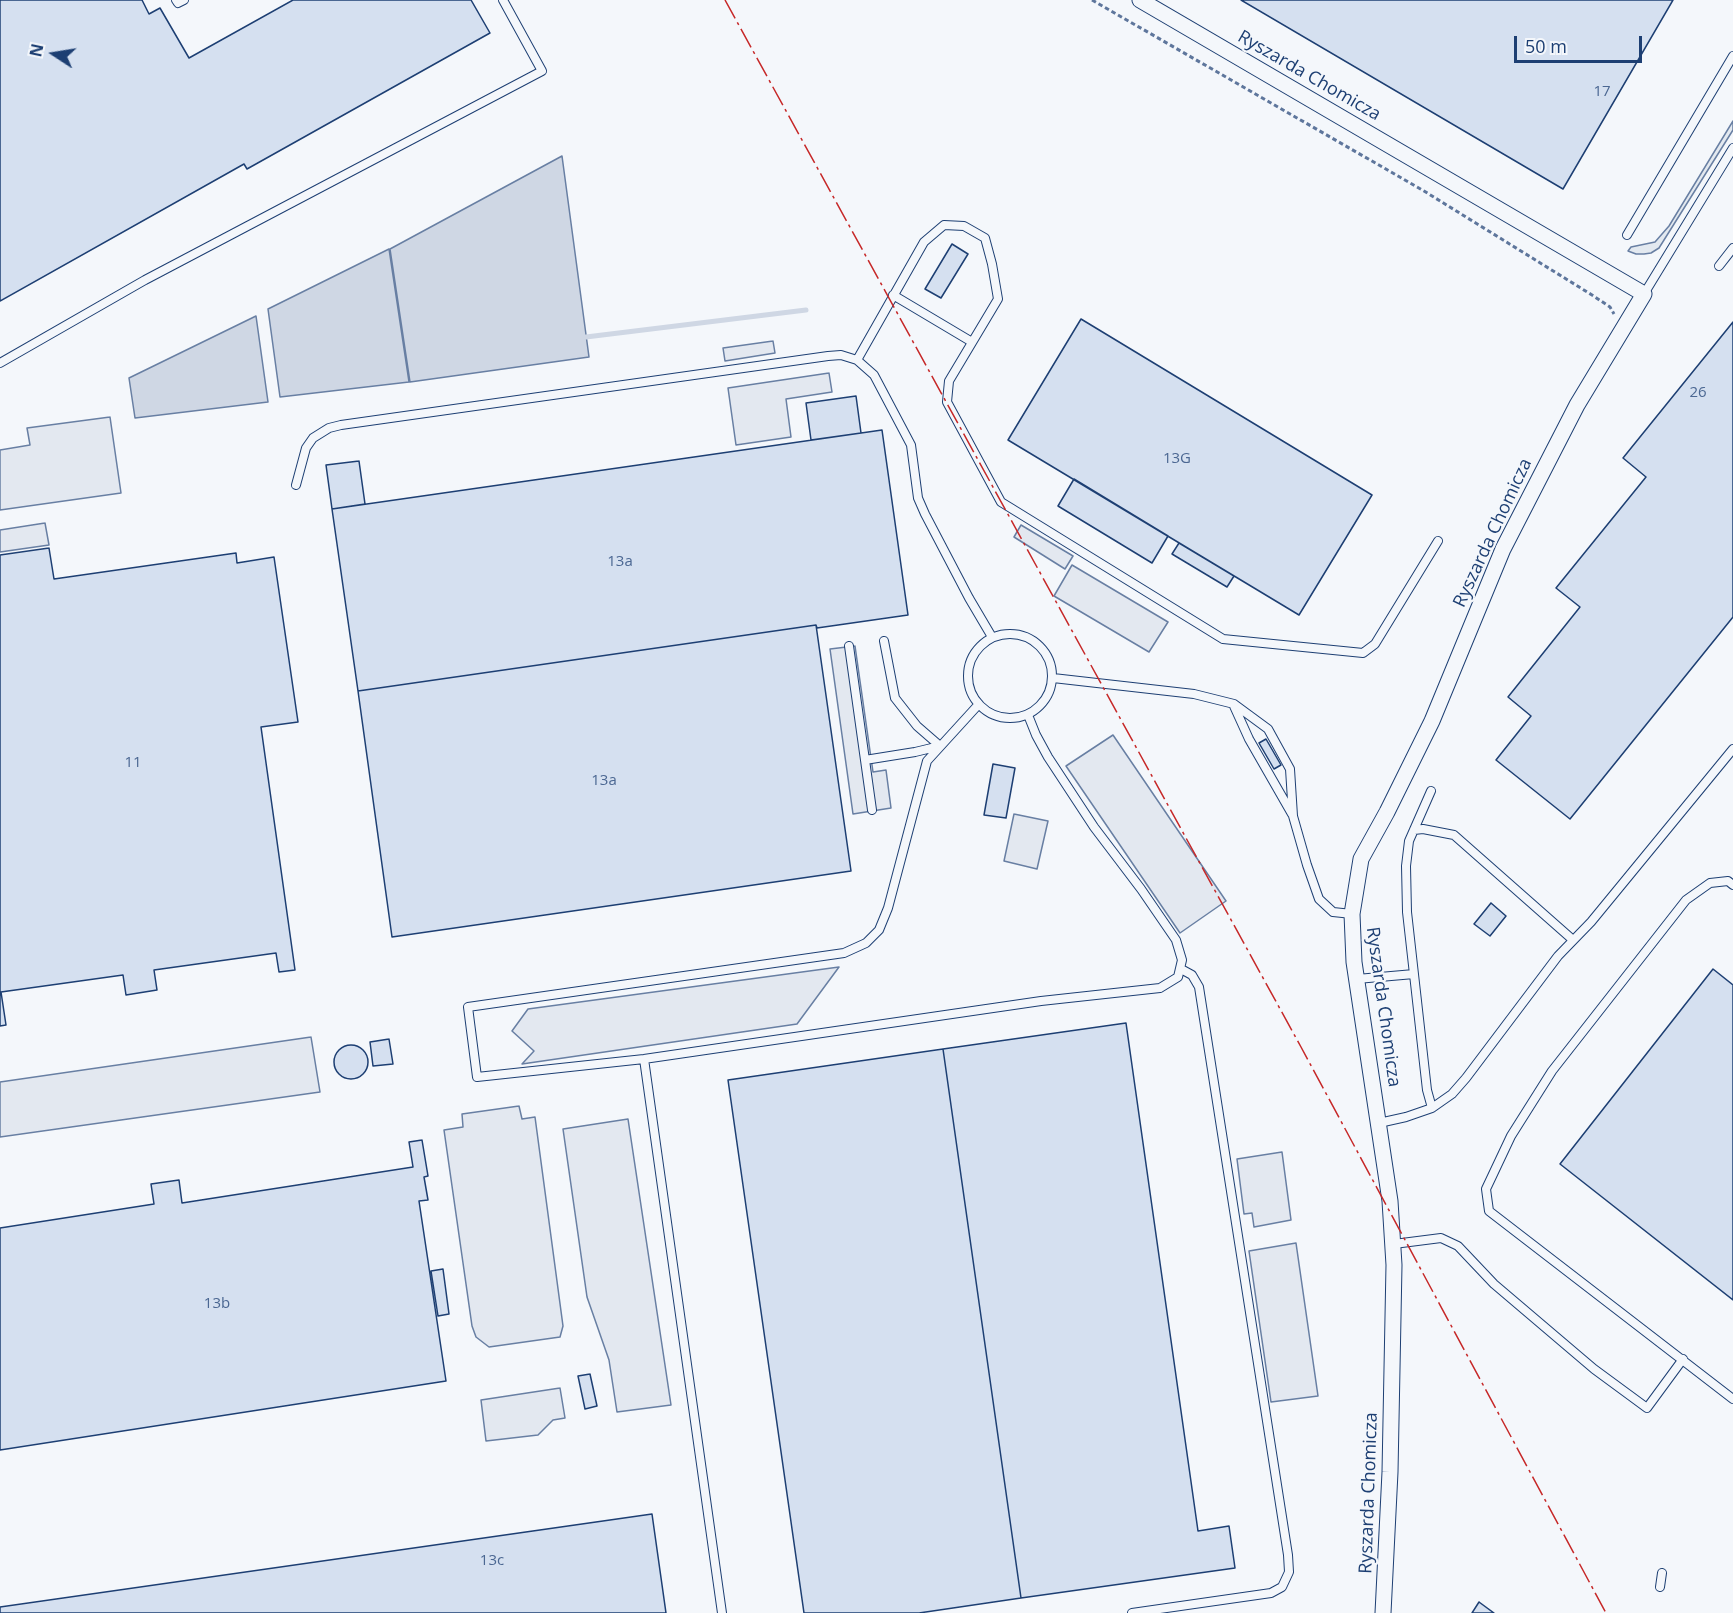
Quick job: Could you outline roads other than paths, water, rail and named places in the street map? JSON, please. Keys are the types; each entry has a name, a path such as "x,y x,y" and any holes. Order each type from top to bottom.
{"street":[{"name":"Ryszarda Chomicza","path":"1140,0 1644,294 1577,405 1503,549 1432,721 1361,859 1352,914 1357,979 1379,1123 1394,1244 1390,1462 1383,1613"}],"lane":[{"path":"176,0 178,3 184,0"},
{"path":"0,363 145,280 542,71 503,0"},
{"path":"1627,235 1733,56"},
{"name":"Ryszarda Chomicza","path":"1644,294 1733,148"},
{"path":"857,360 924,242 944,225 964,226 985,238 998,299 949,381 947,402 1000,502 1223,639 1363,653 1375,644 1438,541"},
{"path":"1719,266 1733,248"},
{"path":"893,295 972,342"},
{"path":"296,485 306,448 313,438 329,428 341,425 841,355 857,360 874,375 911,445 918,498 924,514 992,637"},
{"path":"1012,633 1026,636 1038,643 1047,654 1053,678 1048,695 1041,706 1028,715 1002,718 990,713 979,704 970,686 970,664 975,652 992,637 1012,633"},
{"path":"884,641 895,698 917,726 939,746"},
{"path":"849,646 872,810"},
{"path":"1053,678 1194,694 1234,704 1268,729 1290,769 1293,816 1319,899 1333,912 1352,914"},
{"path":"979,704 927,761 888,908 879,930 866,943 844,953 468,1007 477,1077 644,1059 1041,1001 1160,988 1178,977 1182,960 1176,939 1141,888 1094,827 1048,757 1028,715"},
{"path":"1234,704 1249,739 1293,816"},
{"path":"865,760 939,746"},
{"path":"1379,1123 1432,1108 1452,1094 1558,956 1663,836 1733,749"},
{"path":"1431,790 1409,841 1406,866 1407,912 1427,1090 1432,1108"},
{"path":"1414,830 1423,829 1454,835 1573,940"},
{"path":"1733,885 1728,881 1710,883 1686,900 1551,1071 1511,1136 1486,1189 1488,1211 1733,1399"},
{"path":"1132,1613 1271,1593 1282,1587 1289,1572 1199,987 1192,975 1181,969"},
{"path":"1357,979 1414,974"},
{"path":"644,1059 723,1613"},
{"path":"1394,1244 1441,1238 1458,1246 1494,1284 1594,1369 1647,1408 1683,1359"},
{"path":"1660,1587 1662,1573"}],"waterway":[{"path":"586,337 806,310"}]}
